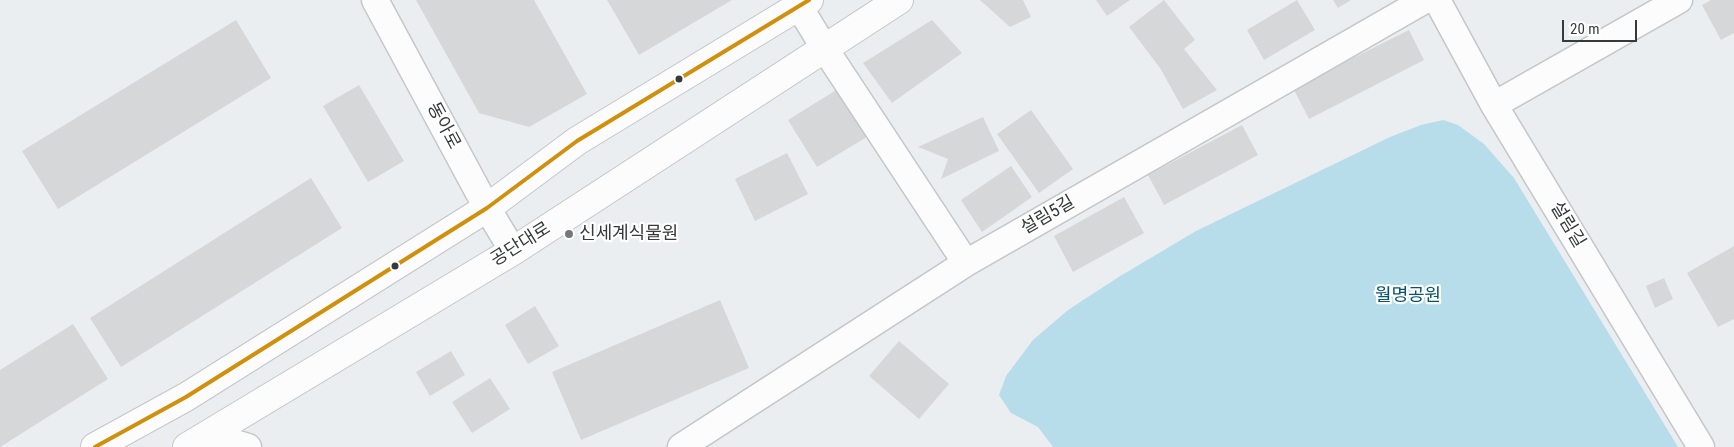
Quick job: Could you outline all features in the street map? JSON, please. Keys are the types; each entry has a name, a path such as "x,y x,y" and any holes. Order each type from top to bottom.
{"street":[{"name":"동아로","path":"375,0 487,208 513,251"},
{"name":"공단대로","path":"198,441 513,251 825,50 899,0"},
{"name":"설림5길","path":"681,447 966,263 1425,0"},
{"name":"설림길","path":"1437,0 1494,105 1701,447"},
{"path":"1494,105 1679,0"},
{"path":"95,447 186,397 487,208 577,141 801,2 825,50 966,263"},
{"path":"198,441 248,447"}],"green space":[{"name":"월명공원","path":"1443,120 1458,125 1484,144 1514,178 1678,447 1053,447 1038,427 1011,413 999,395 1006,376 1033,340 1068,310 1117,278 1196,231 1390,137 1421,125"}],"building":[{"path":"416,0 534,0 587,94 529,127 479,113"},
{"path":"607,0 732,0 639,55"},
{"path":"980,0 1023,0 1031,17 1010,27"},
{"path":"1096,0 1130,0 1107,16"},
{"path":"1164,0 1195,40 1184,49 1217,90 1183,109 1160,68 1129,27"},
{"path":"1297,0 1315,30 1264,60 1247,30"},
{"path":"1333,0 1351,0 1338,8"},
{"path":"1711,0 1734,0 1734,33 1721,40 1702,5"},
{"path":"236,20 271,78 58,209 22,151"},
{"path":"932,20 962,53 892,103 863,63"},
{"path":"1409,30 1424,60 1309,119 1293,88"},
{"path":"359,85 404,161 368,182 323,106"},
{"path":"838,89 867,137 817,167 788,120"},
{"path":"1031,110 1073,169 1039,193 997,134"},
{"path":"983,117 999,151 941,179 948,159 918,147"},
{"path":"1242,125 1258,155 1164,205 1148,175"},
{"path":"787,153 808,194 755,221 735,179"},
{"path":"1011,166 1032,197 982,232 961,200"},
{"path":"311,178 342,228 121,367 90,318"},
{"path":"1124,197 1144,233 1073,272 1054,236"},
{"path":"1734,246 1734,319 1718,327 1687,273"},
{"path":"1664,278 1673,299 1655,308 1646,286"},
{"path":"720,300 749,368 581,440 552,372"},
{"path":"535,306 559,346 528,364 505,325"},
{"path":"73,324 108,379 0,447 0,370"},
{"path":"899,341 949,384 919,419 869,376"},
{"path":"451,351 465,375 430,396 416,372"},
{"path":"490,378 510,409 472,433 452,402"}],"transit line":[{"path":"95,447 186,397 487,208 577,141 809,0"}],"place":[{"name":"신세계식물원","path":"569,234"}]}
